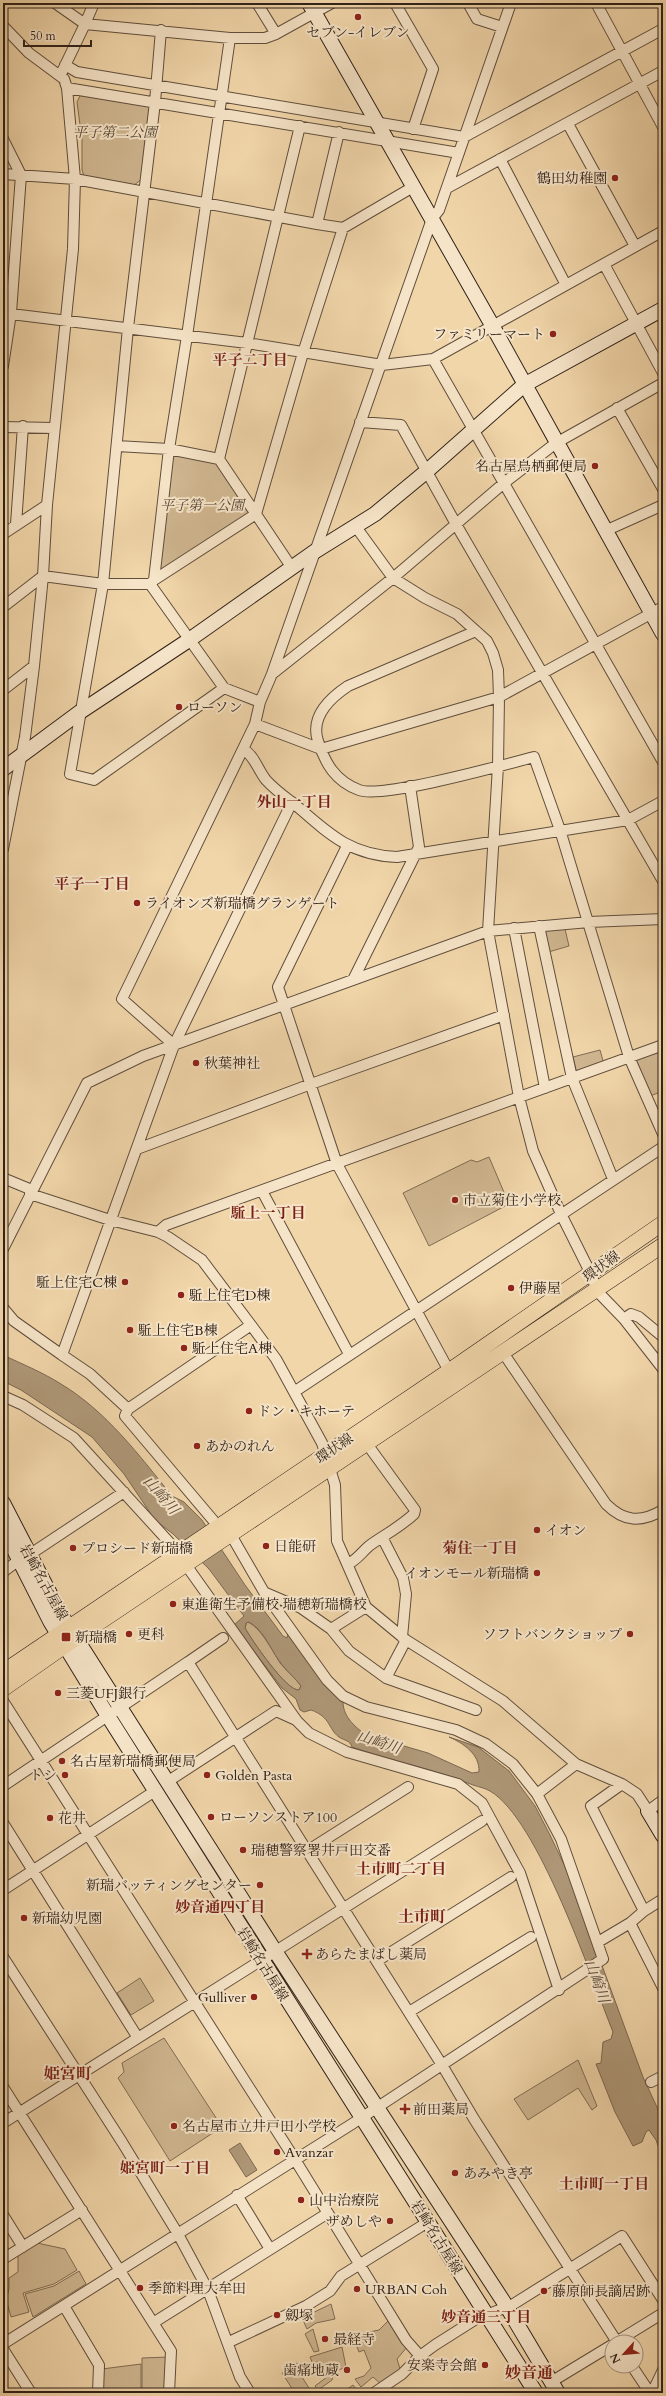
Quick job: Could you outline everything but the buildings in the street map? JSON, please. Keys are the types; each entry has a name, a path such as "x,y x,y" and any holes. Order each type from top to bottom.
{"main road":[{"path":"312,8 492,325 605,531 657,610 663,634"},
{"path":"3,768 80,712 189,640 314,552 356,527 427,472 472,429 524,385 663,309"},
{"name":"環状線","path":"224,1534 325,1454 591,1274 663,1223"},
{"name":"環状線","path":"3,1672 67,1636 184,1557 329,1470 504,1354 663,1245"},
{"name":"岩崎名古屋線","path":"3,1504 24,1558"},
{"name":"岩崎名古屋線","path":"3,1528 24,1558 67,1636 108,1716 536,2393"},
{"name":"環状線","path":"3,1689 67,1636"},
{"name":"岩崎名古屋線","path":"67,1636 119,1706 376,2108 507,2307 555,2387"},
{"path":"648,1811 663,1836"}],"street":[{"path":"55,3 85,24 161,30 230,38 265,38 276,34 312,8 332,3"},
{"path":"60,76 94,3"},
{"path":"257,3 276,34"},
{"path":"396,3 433,69 413,129"},
{"path":"468,3 477,19 502,27"},
{"path":"174,1045 122,999 255,724 260,702 272,674 360,422 382,365 432,219 439,210 447,188 511,3"},
{"path":"596,3 663,127"},
{"path":"3,26 12,33 29,53 64,79 67,88 75,179 73,249 64,319 47,505 43,576 34,666 22,753 3,847"},
{"path":"65,65 77,72 464,137 663,29"},
{"path":"161,30 156,102 143,192 128,328 103,584 70,774 94,780 224,688"},
{"path":"230,38 187,336 169,449 152,582 189,640 224,688 260,702"},
{"path":"447,188 568,124 663,71"},
{"path":"67,88 459,153"},
{"path":"568,124 636,246"},
{"path":"219,459 300,126"},
{"path":"317,224 339,132"},
{"path":"3,139 21,175 3,366"},
{"path":"500,159 566,285"},
{"path":"3,174 75,179 278,218 343,228 413,187"},
{"path":"3,607 43,576 103,584 152,582 256,514 303,353 343,228"},
{"path":"7,313 64,319 248,344 382,365 433,359 663,231"},
{"path":"604,264 663,373"},
{"path":"433,359 663,762"},
{"path":"272,674 394,578 457,526 504,483 556,443 663,383"},
{"path":"617,408 663,489"},
{"path":"360,422 401,425 457,526 663,881"},
{"path":"3,427 23,426 54,428"},
{"path":"16,524 23,426"},
{"path":"117,446 169,449 219,459 292,568"},
{"path":"3,534 47,505"},
{"path":"605,531 663,505"},
{"path":"356,527 394,578 425,598 457,614 487,641 493,653 498,670 498,766 488,931 519,1097 533,1151 561,1214 591,1274 597,1291 624,1318 663,1369"},
{"path":"255,724 321,748 499,697 657,610"},
{"path":"476,631 348,686 335,695 320,715 317,727 321,748 331,770 345,783 360,790 386,791 534,757 560,830 629,1057 663,1134"},
{"path":"3,690 34,666"},
{"path":"243,749 250,753 266,780 347,846 382,856 397,857 628,820 663,801"},
{"path":"353,980 417,854 419,847 410,786"},
{"path":"62,1355 174,1045 292,802"},
{"path":"347,846 278,987 337,1164 417,1309 449,1371"},
{"path":"3,1249 87,1082 143,1056 488,931 589,922 663,919"},
{"path":"539,926 572,1078 613,1179"},
{"path":"514,928 545,1088"},
{"path":"137,1149 311,1084 504,1015"},
{"path":"158,1232 166,1225 663,1045"},
{"path":"294,1392 349,1354 663,1147"},
{"path":"3,1178 31,1192 110,1220 158,1232 202,1260 276,1359 322,1443 329,1470 335,1485 337,1541 366,1607 404,1638 503,1701 576,1764 622,1784 637,1794 648,1811 663,1800"},
{"path":"262,1191 349,1354"},
{"path":"3,1308 19,1325 90,1374 128,1409"},
{"path":"624,1318 630,1314 639,1317 663,1337"},
{"path":"3,2344 178,2234 294,2158 361,2118 603,1959 570,1859 537,1794 514,1764 486,1744 456,1730 366,1707 343,1696 327,1680 224,1534 125,1416 128,1409 251,1325"},
{"path":"504,1354 606,1504 614,1511 638,1518 649,1518 663,1510"},
{"path":"3,1396 23,1405 74,1438 184,1557 297,1721 309,1733 347,1752 458,1784 482,1803 520,1873 561,1988"},
{"path":"348,1564 355,1561 369,1546 383,1539 408,1520 415,1510 367,1444"},
{"path":"3,1572 124,1492"},
{"path":"383,1539 403,1578 406,1594 404,1638 386,1678"},
{"path":"264,1592 301,1608 330,1629 349,1651 386,1678 476,1710"},
{"path":"330,1629 366,1607"},
{"path":"3,1786 108,1716 119,1706 223,1638"},
{"path":"188,1662 409,2012 474,2119 612,2334"},
{"path":"3,1701 294,2158 406,2340 420,2356"},
{"path":"167,1782 276,1711 297,1721"},
{"path":"537,1794 576,1764"},
{"path":"622,1784 591,1806 644,1911"},
{"path":"308,1851 408,1787"},
{"path":"3,1890 155,1791"},
{"path":"3,2123 482,1821"},
{"path":"3,1823 138,2038"},
{"path":"377,1961 511,1877"},
{"path":"598,1942 630,1923 644,1911 663,1900"},
{"path":"630,1923 663,1988"},
{"path":"409,2012 531,1937"},
{"path":"3,1957 178,2234 208,2290 229,2342 240,2377 250,2393"},
{"path":"651,2082 663,2076"},
{"path":"3,2088 82,2210 170,2351 169,2393"},
{"path":"237,2195 270,2249"},
{"path":"3,2260 82,2210"},
{"path":"153,2323 208,2290 328,2213"},
{"path":"3,2215 23,2247"},
{"path":"229,2342 306,2306 330,2291 341,2276 428,2222"},
{"path":"374,2393 402,2374 420,2356 486,2315 507,2307 622,2236 663,2300"},
{"path":"64,2306 99,2365 98,2393"},
{"path":"630,2334 663,2313"},
{"path":"3,2349 31,2393"},
{"path":"555,2387 604,2350"},
{"path":"638,2374 651,2393 663,2370"}],"green space":[{"name":"平子第二公園","path":"81,94 149,102 152,109 142,179 134,185 84,176 82,170 82,140 77,102"},
{"name":"平子第一公園","path":"170,452 219,462 253,515 156,579"},
{"path":"565,929 569,946 545,953 540,931"},
{"path":"663,1049 663,1091 650,1096 634,1059"},
{"path":"600,1050 604,1064 577,1074 573,1057"},
{"path":"489,1157 509,1204 429,1246 403,1193 471,1160 477,1162"},
{"path":"247,1622 252,1624 257,1629 270,1646 280,1663 301,1686 299,1690 286,1683 270,1664 245,1628"},
{"path":"140,1978 154,2001 131,2015 117,1993"},
{"path":"164,2038 222,2127 170,2161 118,2078 124,2072 122,2063"},
{"path":"578,2060 597,2106 592,2110 578,2088 528,2120 514,2099"},
{"path":"37,2243 65,2249 77,2270 54,2284 23,2293 29,2312 11,2317 6,2299 9,2289 9,2278 18,2272 18,2255"},
{"path":"79,2271 86,2284 33,2317 25,2294 54,2286"},
{"path":"331,2304 335,2319 316,2323 307,2329 302,2318"},
{"path":"388,2321 402,2343 407,2347 397,2359 401,2372 381,2384 373,2377 361,2387 355,2379 364,2376 371,2368 364,2350 359,2352 355,2342 346,2345 344,2337 379,2330"},
{"path":"313,2329 319,2351 314,2352 305,2334"},
{"path":"342,2347 346,2367 334,2372 332,2380 318,2390 315,2386 327,2377 318,2362 313,2364 310,2357"},
{"path":"169,2357 165,2393 142,2393 142,2358"},
{"path":"297,2363 303,2372 300,2374 309,2388 301,2393 295,2393 282,2373"},
{"path":"141,2364 141,2393 101,2393 102,2369"},
{"path":"353,2385 359,2393 342,2393"}],"water":[{"name":"山崎川","path":"3,1355 61,1384 93,1407 107,1420 172,1496 184,1502 202,1520 245,1585 283,1636 287,1638 288,1631 343,1699 344,1711 353,1724 362,1732 366,1735 428,1753 472,1773 479,1772 477,1760 470,1750 460,1742 449,1737 478,1747 509,1771 535,1806 568,1873 643,2077 663,2120 663,2159 656,2140 649,2130 646,2132 642,2142 633,2146 615,2112 596,2064 601,2063 603,2042 611,2039 613,2032 561,1901 544,1865 526,1833 508,1807 486,1789 443,1774 352,1747 349,1742 335,1734 322,1716 311,1710 304,1712 300,1710 296,1699 282,1688 234,1625 244,1616 209,1569 173,1534 155,1520 124,1474 92,1437 21,1390 3,1381","holes":["249,1622 264,1636 280,1662 301,1686 299,1690 286,1683 254,1643 245,1628 246,1623"]},
{"path":"240,2143 257,2170 246,2177 229,2150"}],"place":[{"name":"セブン-イレブン","path":"358,17"},
{"name":"鶴田幼稚園","path":"615,178"},
{"name":"ファミリーマート","path":"553,334"},
{"name":"名古屋鳥栖郵便局","path":"595,466"},
{"name":"ローソン","path":"179,707"},
{"name":"ライオンズ新瑞橋グランゲート","path":"137,903"},
{"name":"秋葉神社","path":"196,1063"},
{"name":"市立菊住小学校","path":"455,1200"},
{"name":"駈上住宅C棟","path":"125,1282"},
{"name":"伊藤屋","path":"511,1288"},
{"name":"駈上住宅D棟","path":"181,1295"},
{"name":"駈上住宅B棟","path":"130,1330"},
{"name":"駈上住宅A棟","path":"184,1348"},
{"name":"ドン・キホーテ","path":"249,1411"},
{"name":"あかのれん","path":"197,1446"},
{"name":"イオン","path":"537,1530"},
{"name":"日能研","path":"266,1546"},
{"name":"プロシード新瑞橋","path":"73,1548"},
{"name":"イオンモール新瑞橋","path":"537,1573"},
{"name":"東進衛生予備校 瑞穂新瑞橋校","path":"173,1604"},
{"name":"更科","path":"129,1634"},
{"name":"ソフトバンクショップ","path":"630,1634"},
{"name":"新瑞橋","path":"66,1637"},
{"name":"三菱UFJ銀行","path":"58,1693"},
{"name":"名古屋新瑞橋郵便局","path":"62,1761"},
{"name":"トシ","path":"65,1775"},
{"name":"Golden Pasta","path":"207,1775"},
{"name":"ローソンストア100","path":"211,1817"},
{"name":"花井","path":"50,1818"},
{"name":"瑞穂警察署井戸田交番","path":"243,1850"},
{"name":"新瑞バッティングセンター","path":"260,1885"},
{"name":"新瑞幼児園","path":"24,1918"},
{"name":"あらたまばし薬局","path":"307,1954"},
{"name":"Gulliver","path":"254,1997"},
{"name":"前田薬局","path":"405,2109"},
{"name":"名古屋市立井戸田小学校","path":"174,2126"},
{"name":"Avanzar","path":"277,2152"},
{"name":"あみやき亭","path":"455,2173"},
{"name":"山中治療院","path":"301,2200"},
{"name":"ザめしや","path":"390,2221"},
{"name":"季節料理大牟田","path":"140,2288"},
{"name":"URBAN Coh","path":"357,2289"},
{"name":"藤原師長謫居跡","path":"544,2291"},
{"name":"劔塚","path":"277,2315"},
{"name":"最経寺","path":"325,2339"},
{"name":"安楽寺会館","path":"485,2365"},
{"name":"歯痛地蔵","path":"347,2370"}],"district":[{"name":"平子二丁目","path":"250,360"},
{"name":"外山一丁目","path":"294,802"},
{"name":"平子一丁目","path":"92,884"},
{"name":"駈上一丁目","path":"268,1213"},
{"name":"菊住一丁目","path":"480,1548"},
{"name":"土市町二丁目","path":"401,1869"},
{"name":"妙音通四丁目","path":"220,1907"},
{"name":"土市町","path":"422,1916"},
{"name":"姫宮町","path":"68,2073"},
{"name":"姫宮町一丁目","path":"165,2168"},
{"name":"土市町一丁目","path":"604,2184"},
{"name":"妙音通三丁目","path":"486,2317"},
{"name":"妙音通","path":"529,2372"}]}
